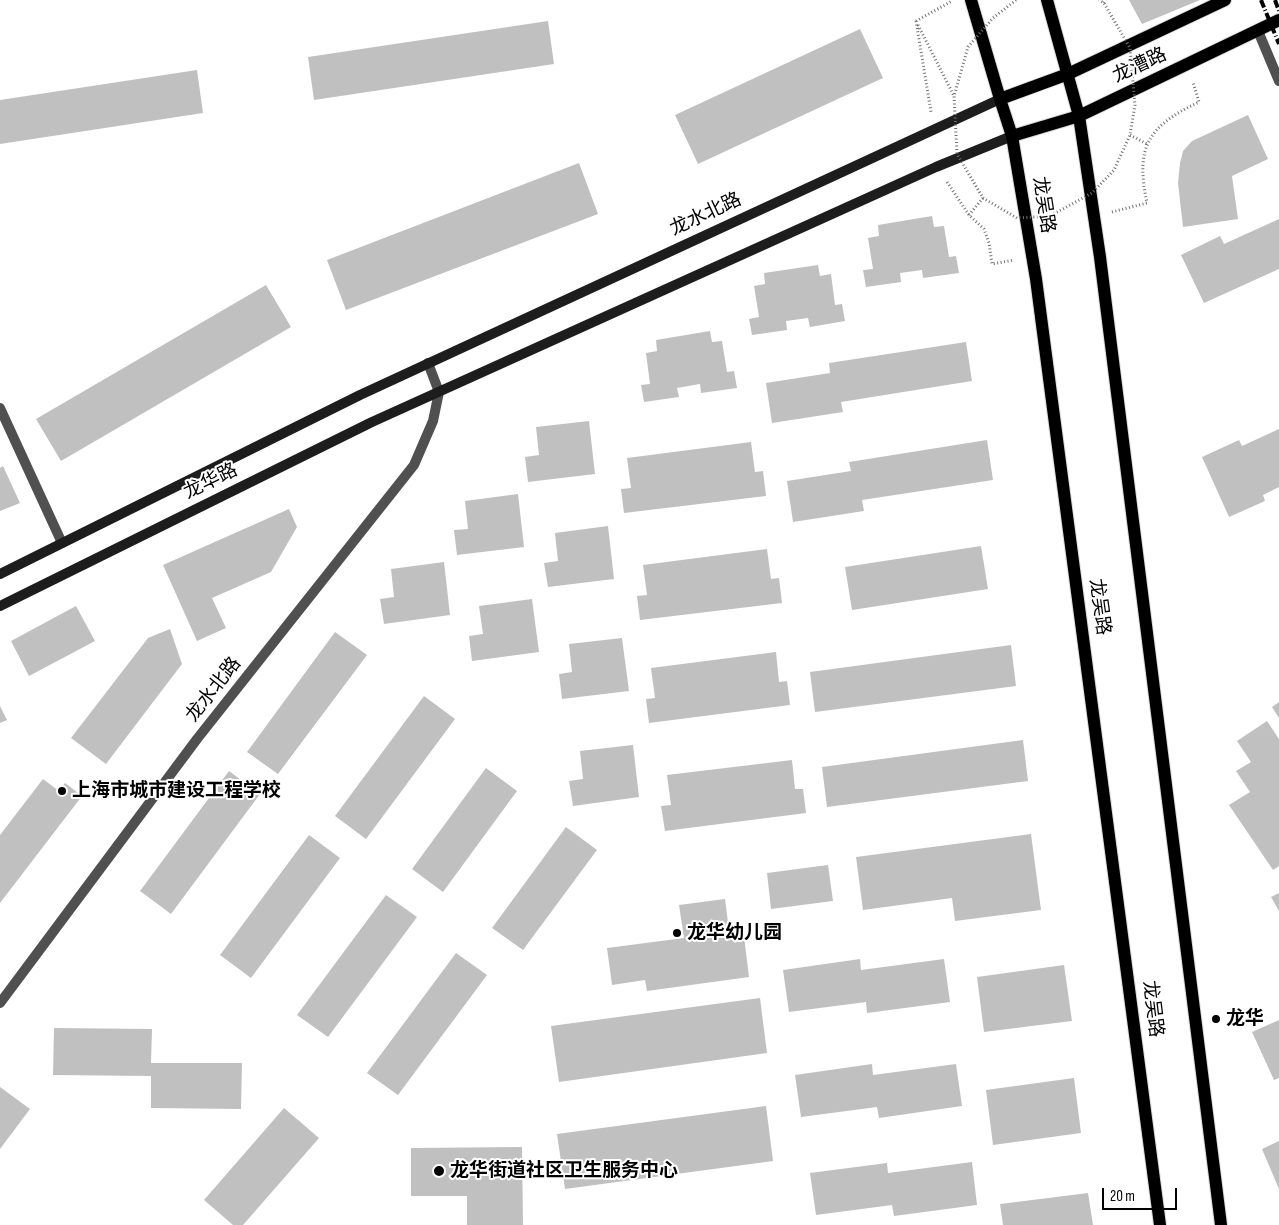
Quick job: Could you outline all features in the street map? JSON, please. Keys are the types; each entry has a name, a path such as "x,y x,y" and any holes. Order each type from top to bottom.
{"main road":[{"name":"龙吴路","path":"971,0 1012,136 1036,279 1160,1225"},
{"path":"1047,0 1079,116 1221,1225"},
{"name":"龙漕路","path":"1000,99 1068,74 1225,0"},
{"name":"龙漕路","path":"1012,136 1079,116 1279,20"},
{"name":"龙水北路","path":"360,395 1000,99"},
{"path":"439,392 936,167 1012,136"},
{"name":"龙华路","path":"0,606 372,422 439,392"},
{"name":"龙华路","path":"0,574 360,395"}],"street":[{"path":"1258,31 1279,81"},
{"path":"428,363 439,392"},
{"name":"龙水北路","path":"0,1003 198,738 414,464 432,421 439,392"},
{"path":"0,408 62,543"}],"path":[{"path":"916,21 954,0"},
{"path":"1016,0 992,18 968,47 954,96 957,154 983,198 1017,218 1050,216 1092,193 1114,170 1130,135 1135,105 1130,48 1105,1 1099,0"},
{"path":"916,21 954,96"},
{"path":"916,21 934,129"},
{"path":"1093,216 1147,203 1142,182 1142,162 1147,144 1161,126 1177,112 1199,102"},
{"path":"1130,135 1147,144"},
{"path":"936,167 969,214 984,229 992,264"},
{"path":"969,214 983,198"}],"building":[{"path":"1129,0 1200,0 1142,24"},
{"path":"548,21 554,64 314,100 308,57"},
{"path":"860,29 883,78 698,164 675,115"},
{"path":"197,70 203,113 0,144 0,100"},
{"path":"1248,115 1268,159 1232,176 1238,219 1183,227 1178,183 1183,151 1192,141"},
{"path":"579,163 598,214 346,310 327,260"},
{"path":"932,216 934,227 944,226 949,257 956,256 959,273 923,278 922,270 900,273 901,282 866,287 863,270 873,269 868,238 879,236 878,225"},
{"path":"1279,219 1279,269 1204,303 1181,255 1220,236 1224,244"},
{"path":"818,265 820,276 831,274 835,305 842,304 845,321 810,327 808,318 786,321 787,330 752,335 749,319 759,317 754,286 765,284 764,273"},
{"path":"266,285 291,327 61,461 36,419"},
{"path":"710,331 712,342 722,341 727,372 734,371 737,388 701,393 700,384 677,388 679,397 644,402 641,385 650,384 646,353 657,351 656,340"},
{"path":"966,342 972,381 841,402 843,412 772,423 766,383 830,373 829,363"},
{"path":"589,421 595,474 528,482 525,457 539,455 536,427"},
{"path":"1279,429 1279,487 1263,495 1265,501 1229,517 1202,457 1239,440 1242,446"},
{"path":"987,440 993,480 862,500 864,511 793,522 787,481 851,471 849,462"},
{"path":"751,442 755,472 763,471 766,496 624,513 621,489 631,488 627,458"},
{"path":"3,466 20,503 0,511 0,468"},
{"path":"518,494 524,547 457,555 454,530 468,529 465,501"},
{"path":"289,509 297,527 271,572 212,598 226,628 197,641 163,565"},
{"path":"608,526 614,579 548,587 544,563 558,561 555,533"},
{"path":"981,546 988,589 852,610 845,567"},
{"path":"767,549 771,579 779,578 782,603 640,620 637,596 647,595 643,565"},
{"path":"444,562 450,615 384,624 380,599 394,597 391,569"},
{"path":"532,599 539,652 472,661 469,636 483,634 479,606"},
{"path":"76,606 95,641 29,676 11,641"},
{"path":"170,629 182,664 106,764 71,738 148,638"},
{"path":"335,632 367,655 278,774 247,752"},
{"path":"622,638 629,691 562,699 559,674 572,672 569,644"},
{"path":"1011,645 1016,686 815,712 810,672"},
{"path":"776,652 779,682 787,681 790,705 649,723 646,699 655,698 651,668"},
{"path":"424,696 455,719 366,839 335,816"},
{"path":"1279,702 1279,718 1272,707"},
{"path":"0,706 7,720 0,723"},
{"path":"1267,721 1279,739 1279,866 1273,870 1229,805 1250,792 1236,771 1251,762 1237,741"},
{"path":"1023,740 1028,781 827,807 822,767"},
{"path":"633,745 639,797 573,806 569,781 583,779 580,751"},
{"path":"792,760 795,789 803,789 806,813 665,831 661,806 671,805 667,775"},
{"path":"486,768 517,791 443,892 412,869"},
{"path":"229,771 260,794 171,914 140,891"},
{"path":"43,779 59,791 65,783 82,796 0,903 0,835"},
{"path":"566,827 597,850 523,950 492,928"},
{"path":"1031,834 1041,910 955,921 952,898 863,910 856,857"},
{"path":"309,835 340,858 251,978 220,955"},
{"path":"828,865 833,901 771,909 767,873"},
{"path":"1279,893 1279,911 1271,897"},
{"path":"386,895 417,917 328,1037 297,1015"},
{"path":"725,899 730,938 744,936 749,977 647,991 645,980 612,985 607,948 684,938 679,905"},
{"path":"456,953 487,975 398,1095 367,1073"},
{"path":"860,959 861,970 944,959 950,1002 867,1013 866,1002 789,1012 783,970"},
{"path":"1064,965 1072,1021 984,1032 977,977"},
{"path":"760,998 767,1053 559,1082 551,1026"},
{"path":"1279,1020 1279,1078 1274,1080 1252,1032"},
{"path":"54,1028 152,1029 151,1063 242,1063 241,1109 151,1108 151,1076 53,1075"},
{"path":"872,1064 873,1075 956,1064 962,1106 879,1118 877,1107 801,1117 795,1075"},
{"path":"1074,1078 1081,1133 993,1145 986,1090"},
{"path":"0,1087 30,1109 0,1149"},
{"path":"766,1106 773,1161 565,1189 557,1134"},
{"path":"284,1108 319,1138 243,1225 233,1225 204,1200"},
{"path":"1279,1141 1279,1189 1262,1149"},
{"path":"522,1147 523,1225 467,1225 467,1196 411,1196 411,1148"},
{"path":"972,1162 977,1205 894,1216 892,1205 816,1215 810,1173 887,1163 888,1173"},
{"path":"1088,1193 1093,1225 1003,1225 1000,1204"}],"railway":[{"path":"1261,0 1279,44"},
{"path":"1275,0 1279,11"}],"place":[{"name":"上海市城市建设工程学校","path":"62,791"},
{"name":"龙华幼儿园","path":"677,933"},
{"name":"龙华","path":"1216,1019"},
{"name":"龙华街道社区卫生服务中心","path":"439,1171"}]}
